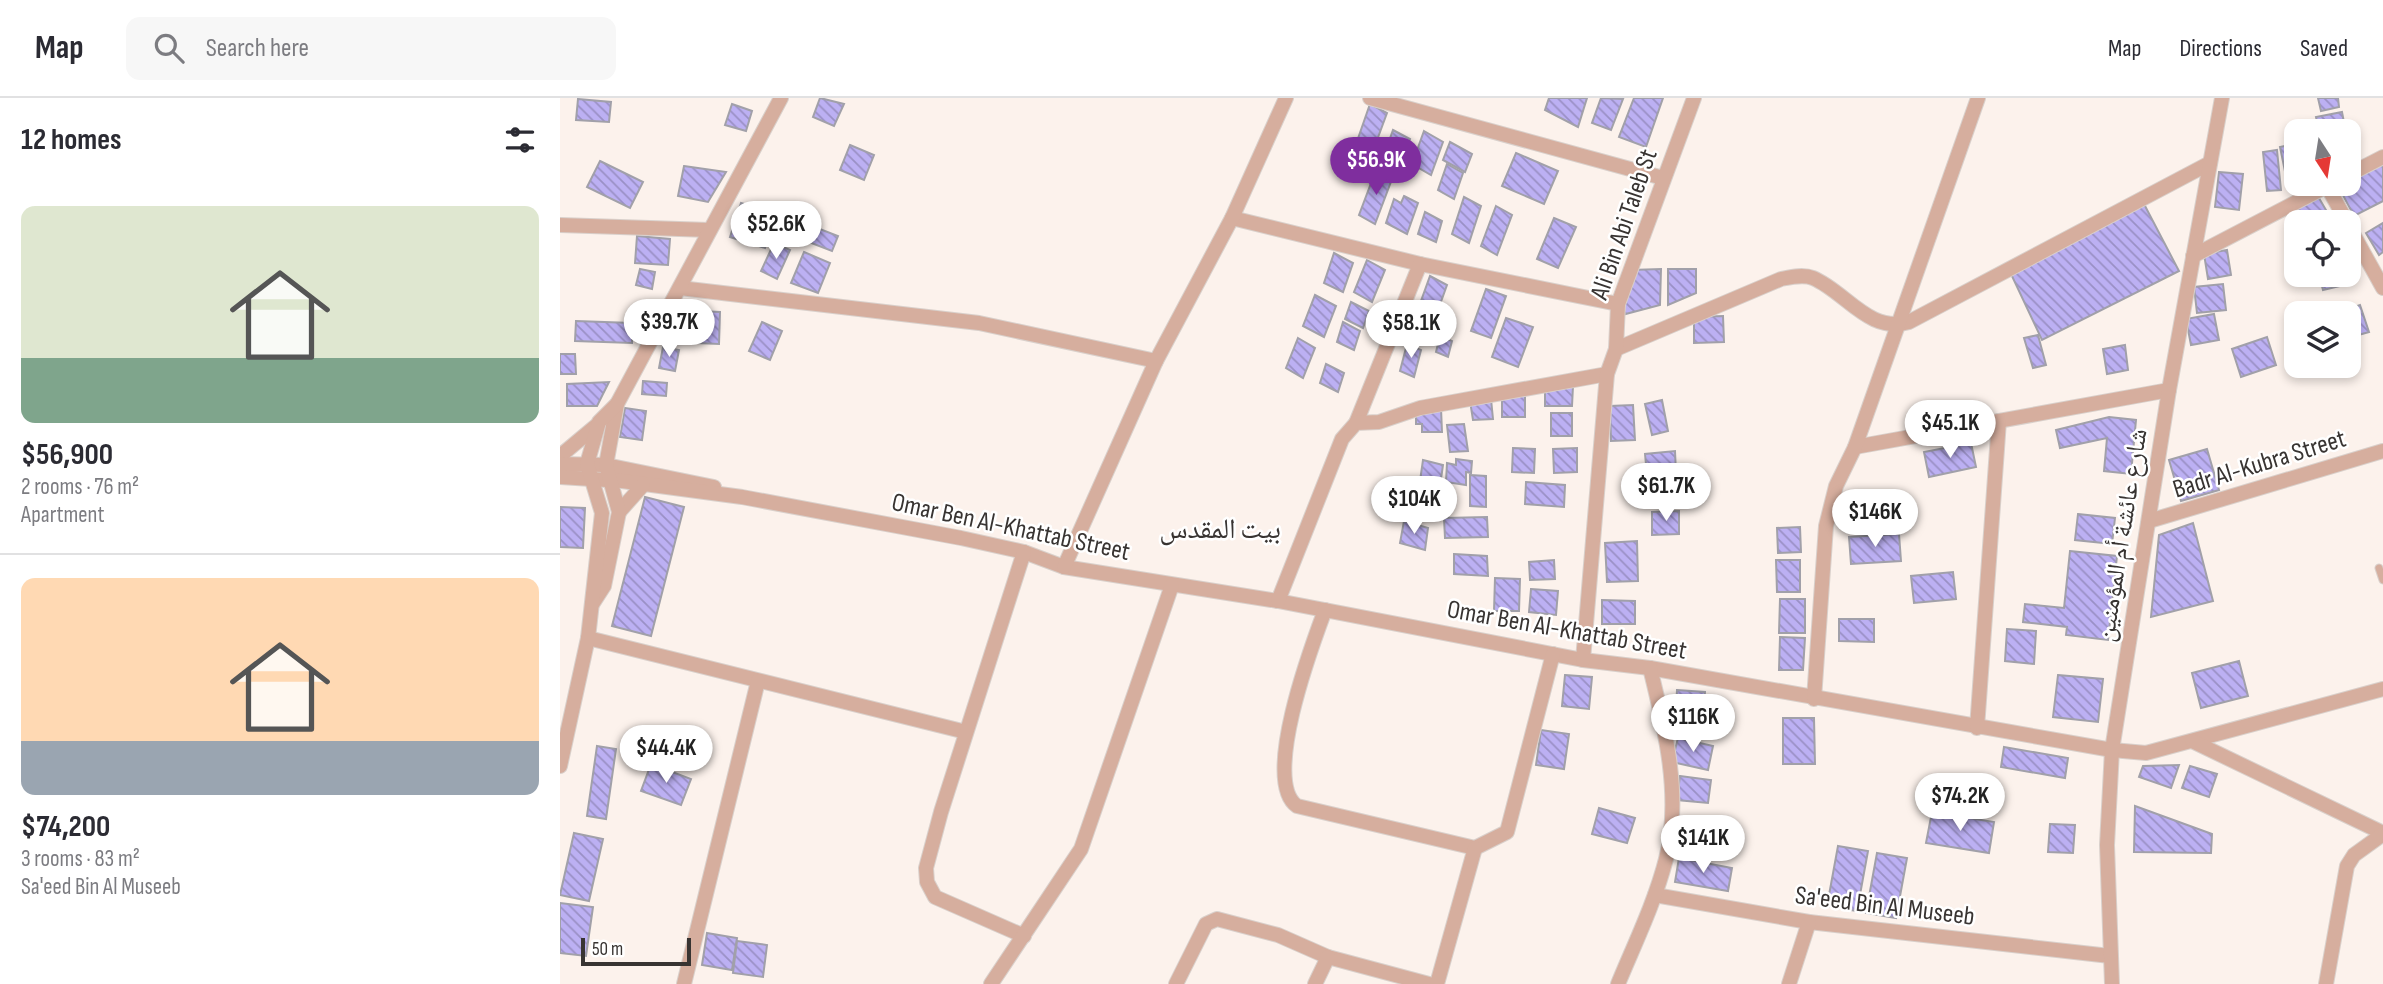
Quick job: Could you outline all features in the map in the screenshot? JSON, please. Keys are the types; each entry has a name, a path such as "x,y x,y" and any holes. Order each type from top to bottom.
{"street":[{"path":"560,456 617,404 781,98"},
{"path":"1064,567 1156,361 1232,218 1286,98"},
{"path":"1370,98 1663,178"},
{"name":"Ali Bin Abi Taleb St","path":"1583,660 1607,374 1616,349 1618,304 1694,98"},
{"path":"1814,699 1826,526 1836,486 1855,447 1978,98"},
{"name":"شارع عائشة أم المؤمنين","path":"2112,984 2107,809 2112,750 2169,390 2222,98"},
{"path":"2361,168 2383,157"},
{"path":"1616,349 1781,279 1800,276 1813,278 1863,314 1897,325 1917,319 2210,163"},
{"path":"2193,256 2308,196"},
{"path":"1232,218 1420,264 1618,304"},
{"path":"560,225 709,230"},
{"path":"2361,248 2383,288"},
{"path":"1278,601 1342,439 1356,423 1420,264"},
{"path":"680,288 979,323 1156,361"},
{"path":"1356,423 1379,422 1420,408 1607,374"},
{"path":"1855,447 2169,390"},
{"path":"593,603 604,586 619,512 606,464 617,404"},
{"path":"1977,728 1999,421"},
{"path":"560,765 593,603 602,513 589,471 599,422"},
{"name":"Badr Al-Kubra Street","path":"2149,521 2383,451"},
{"path":"560,464 589,471 611,481 742,496"},
{"path":"560,477 589,471 606,464 696,482 742,496"},
{"path":"619,512 643,485"},
{"name":"Omar Ben Al-Khattab Street","path":"742,496 1024,552 1064,567 1278,601 1583,660 1650,668 2112,750 2146,753 2383,689"},
{"path":"1024,552 926,868 930,891 942,902 1024,936"},
{"path":"991,984 1081,849 1172,585"},
{"path":"1325,610 1292,707 1285,758 1286,793 1291,801 1297,806 1475,848 1507,832 1553,654"},
{"path":"588,638 966,732"},
{"path":"1618,984 1655,895 1667,856 1671,818 1663,723 1650,668"},
{"path":"689,983 758,681"},
{"path":"2192,741 2383,834 2354,855 2347,866 2326,984"},
{"path":"1437,984 1475,848"},
{"name":"Sa'eed Bin Al Museeb","path":"1655,895 1808,922 2110,956"},
{"path":"1176,984 1206,924 1217,919 1278,935 1328,957 1429,984"},
{"path":"1789,984 1808,922"},
{"path":"1315,984 1328,957"}],"lane":[{"path":"2379,568 2383,580"}],"building":[{"path":"820,98 844,104 834,126 813,117"},
{"path":"1549,98 1587,98 1578,127 1545,110"},
{"path":"1601,98 1623,99 1611,130 1592,123"},
{"path":"1634,98 1663,98 1646,147 1619,137"},
{"path":"2318,98 2338,98 2339,107 2321,111"},
{"path":"578,99 611,102 609,122 576,120"},
{"path":"732,104 752,111 746,131 725,125"},
{"path":"1370,104 1387,113 1370,159 1354,150"},
{"path":"2342,112 2343,119 2316,119"},
{"path":"1393,130 1410,139 1400,167 1383,158"},
{"path":"1424,131 1443,142 1431,175 1412,164"},
{"path":"1450,142 1472,154 1465,172 1443,160"},
{"path":"850,145 874,155 864,180 840,170"},
{"path":"2284,146 2284,166 2280,147"},
{"path":"2277,150 2281,190 2267,191 2263,152"},
{"path":"1516,153 1558,171 1544,204 1502,186"},
{"path":"2383,158 2383,201 2361,212 2361,210 2351,210 2343,196 2361,196 2361,170"},
{"path":"600,161 643,182 630,208 587,187"},
{"path":"1447,164 1463,173 1454,199 1438,190"},
{"path":"684,166 726,172 708,202 678,196"},
{"path":"1376,170 1392,179 1375,224 1359,215"},
{"path":"2219,172 2243,174 2239,210 2215,207"},
{"path":"1404,196 1418,203 1407,234 1386,223 1394,199 1401,203"},
{"path":"2311,196 2318,196 2326,210 2293,210 2292,208"},
{"path":"1464,197 1481,206 1469,243 1452,234"},
{"path":"741,203 776,214 765,248 730,237"},
{"path":"2144,204 2179,271 2042,340 2011,274"},
{"path":"1496,206 1512,215 1497,255 1481,246"},
{"path":"1425,212 1442,221 1436,242 1418,234"},
{"path":"1554,218 1576,227 1558,268 1537,259"},
{"path":"2383,223 2383,252 2379,255 2366,233"},
{"path":"812,226 838,236 832,251 806,241"},
{"path":"637,236 670,239 668,265 635,263"},
{"path":"774,243 790,250 777,279 761,271"},
{"path":"2227,250 2231,275 2208,279 2204,254"},
{"path":"804,252 830,263 818,293 791,283"},
{"path":"1334,253 1353,263 1343,292 1324,283"},
{"path":"1367,260 1385,270 1372,302 1354,292"},
{"path":"640,269 655,272 652,289 636,285"},
{"path":"1661,269 1660,305 1618,316 1631,270"},
{"path":"1668,269 1696,269 1696,293 1668,305"},
{"path":"1430,276 1447,285 1434,321 1417,312"},
{"path":"2223,284 2226,310 2197,313 2194,287"},
{"path":"1486,289 1506,296 1491,338 1471,331"},
{"path":"1315,295 1336,306 1324,337 1303,326"},
{"path":"1351,302 1369,311 1363,328 1345,319"},
{"path":"2361,308 2369,332 2361,334"},
{"path":"699,311 720,312 719,344 697,343"},
{"path":"2214,314 2219,340 2191,345 2186,319"},
{"path":"1723,316 1724,342 1694,343 1694,317"},
{"path":"1506,318 1533,327 1518,367 1492,357"},
{"path":"576,321 632,323 632,343 575,341"},
{"path":"762,322 782,331 770,360 749,351"},
{"path":"1343,322 1360,331 1354,350 1337,342"},
{"path":"692,325 692,344 666,344 665,326"},
{"path":"2038,335 2046,365 2033,368 2024,338"},
{"path":"1440,336 1452,341 1448,357 1436,352"},
{"path":"2267,337 2276,365 2241,377 2232,349"},
{"path":"1298,338 1315,348 1303,378 1286,368"},
{"path":"1407,344 1421,350 1414,377 1400,371"},
{"path":"2125,345 2128,370 2107,374 2103,349"},
{"path":"663,347 679,350 675,371 659,368"},
{"path":"560,354 575,354 576,374 560,374"},
{"path":"1326,364 1344,373 1338,392 1320,383"},
{"path":"643,381 667,383 666,396 642,394"},
{"path":"609,382 597,406 567,406 567,384"},
{"path":"1545,386 1573,386 1572,406 1545,406"},
{"path":"1502,393 1525,393 1525,417 1502,417"},
{"path":"1491,399 1493,419 1473,420 1470,401"},
{"path":"1662,400 1668,431 1652,435 1645,404"},
{"path":"1633,405 1635,440 1611,441 1610,406"},
{"path":"625,408 646,411 642,440 620,437"},
{"path":"1441,408 1442,432 1422,432 1422,424 1416,424 1416,410"},
{"path":"1551,413 1572,413 1572,436 1551,436"},
{"path":"2109,417 2136,420 2131,474 2104,471 2107,438 2060,448 2056,430"},
{"path":"1464,424 1468,451 1450,452 1447,425"},
{"path":"1971,443 1976,467 1929,477 1924,452"},
{"path":"1513,448 1535,449 1534,473 1512,472"},
{"path":"1577,448 1577,472 1554,473 1553,449"},
{"path":"2207,449 2219,490 2181,501 2169,460"},
{"path":"1675,451 1676,473 1647,475 1645,454"},
{"path":"1456,459 1472,461 1471,473 1466,472 1466,485 1446,482 1447,463 1456,465"},
{"path":"1423,460 1443,465 1439,493 1419,488"},
{"path":"1470,475 1486,476 1486,507 1470,506"},
{"path":"1526,482 1565,485 1564,507 1525,504"},
{"path":"1676,483 1677,503 1650,504 1649,484"},
{"path":"645,497 684,507 651,636 612,626"},
{"path":"560,507 585,508 583,548 560,547"},
{"path":"1679,511 1679,534 1652,535 1652,512"},
{"path":"2078,514 2115,518 2112,544 2075,540"},
{"path":"1487,517 1488,537 1445,538 1444,518"},
{"path":"1404,521 1428,528 1425,550 1400,543"},
{"path":"2193,523 2213,601 2151,617 2159,535"},
{"path":"1800,527 1801,552 1778,553 1777,528"},
{"path":"1899,534 1901,561 1851,564 1849,537"},
{"path":"1637,541 1638,581 1607,582 1605,543"},
{"path":"2070,551 2117,556 2108,640 2066,635 2067,627 2023,622 2025,604 2064,608"},
{"path":"1454,554 1487,556 1488,576 1454,574"},
{"path":"1554,560 1555,579 1530,580 1529,562"},
{"path":"1776,560 1800,560 1800,592 1777,592"},
{"path":"1953,572 1956,599 1914,603 1911,576"},
{"path":"1495,578 1520,579 1519,611 1494,611"},
{"path":"1531,589 1558,591 1556,615 1529,612"},
{"path":"1780,599 1805,599 1805,633 1779,633"},
{"path":"1602,600 1635,601 1635,624 1602,624"},
{"path":"1839,619 1874,619 1874,642 1839,641"},
{"path":"2007,629 2036,631 2034,664 2005,661"},
{"path":"1780,637 1805,638 1803,670 1779,670"},
{"path":"2239,661 2248,696 2201,708 2192,673"},
{"path":"1565,675 1592,677 1589,709 1562,706"},
{"path":"2058,675 2103,679 2098,722 2053,717"},
{"path":"1677,690 1705,692 1702,728 1675,726"},
{"path":"1783,718 1814,718 1815,764 1783,764"},
{"path":"1541,730 1569,734 1564,769 1536,765"},
{"path":"1678,738 1713,746 1708,770 1672,762"},
{"path":"597,746 616,749 606,819 587,816"},
{"path":"2004,747 2068,758 2065,778 2001,767"},
{"path":"651,764 691,779 681,805 641,791"},
{"path":"2179,765 2171,788 2139,777 2143,766"},
{"path":"2190,766 2217,774 2209,797 2182,788"},
{"path":"1680,776 1711,780 1708,803 1677,800"},
{"path":"2135,806 2212,834 2211,853 2134,852"},
{"path":"1599,808 1635,818 1627,843 1592,834"},
{"path":"1932,812 1994,822 1989,853 1926,843"},
{"path":"2050,824 2075,825 2073,853 2048,852"},
{"path":"574,833 603,839 589,901 560,895"},
{"path":"1838,846 1868,851 1857,911 1827,906"},
{"path":"1877,853 1907,858 1896,918 1866,913"},
{"path":"1679,858 1732,868 1728,891 1675,882"},
{"path":"560,903 593,907 586,956 560,953"},
{"path":"707,933 737,938 732,970 702,965"},
{"path":"737,941 767,945 763,977 733,973"}],"district":[{"name":"بيت المقدس","path":"1220,528"}]}
